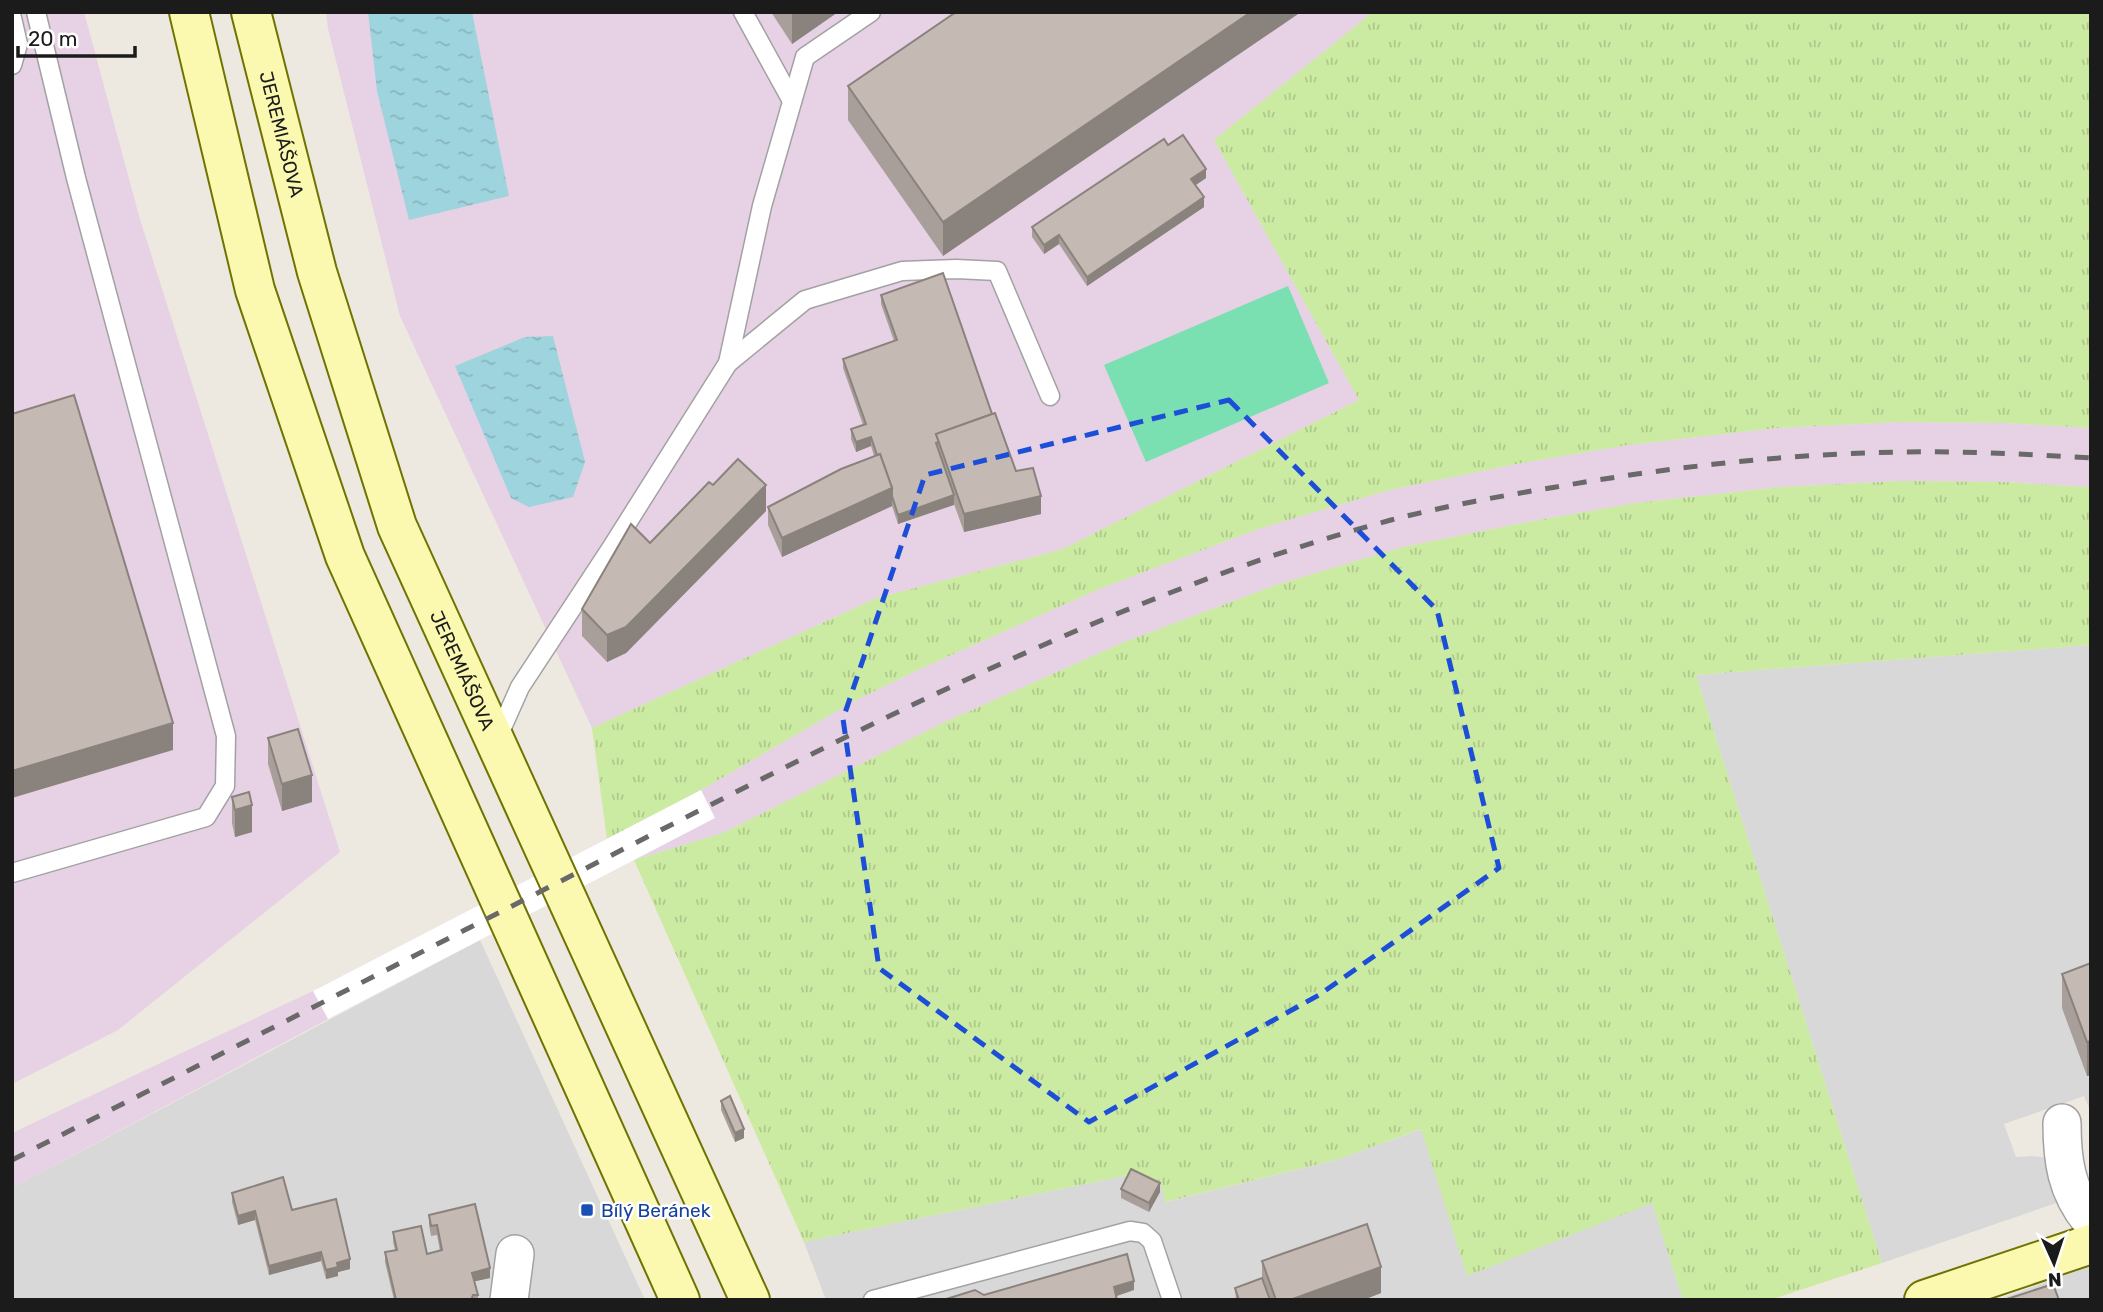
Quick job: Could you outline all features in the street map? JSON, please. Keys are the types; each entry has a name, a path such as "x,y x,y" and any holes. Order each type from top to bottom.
{"main road":[{"path":"188,12 255,290 345,556 680,1300"},
{"name":"JEREMIÁŠOVA","path":"251,12 317,272 397,526 750,1300"},
{"path":"1924,1300 2091,1244"}],"street":[{"path":"2091,1146 2062,1123 2062,1157 2077,1204 2091,1221"},
{"path":"509,1300 515,1254"}],"lane":[{"path":"12,873 206,817 225,786 226,736 76,178 36,12"},
{"path":"743,12 792,101"},
{"path":"728,363 762,206 805,57 871,12"},
{"path":"12,18 18,44 12,65"},
{"path":"496,741 520,687 728,363 805,300 902,271 997,271 1049,396"},
{"path":"882,1299 1130,1231 1143,1233 1152,1241 1172,1300"}],"highlighted area":[{"path":"1229,400 1437,610 1499,868 1319,995 1089,1122 879,968 843,719 925,475"}],"shaded area":[{"path":"12,12 84,12 139,216 340,852 118,1030 12,1084"},
{"path":"326,12 1373,12 1214,140 1359,400 1063,549 877,598 592,728 400,316"},
{"path":"1899,422 2005,423 2091,428 2091,487 2003,482 1901,481 1781,487 1636,503 1403,547 1276,585 1122,643 945,722 723,833 634,860 12,1188 12,1133 313,991 701,790 854,701 1099,589 1258,529 1389,490 1628,445 1776,428"},
{"path":"2091,645 2091,1113 2084,1096 2004,1124 2016,1157 2048,1158 2065,1200 1882,1263 1696,675"},
{"path":"480,940 645,1300 12,1300 12,1188"},
{"path":"1422,1129 1467,1276 1652,1202 1683,1300 826,1300 804,1242 1134,1174 1161,1182 1166,1202 1339,1159"},
{"path":"2091,1267 2091,1300 1997,1300 2077,1271"}],"green space":[{"path":"1373,12 2091,12 2091,428 2005,423 1899,422 1776,428 1628,445 1389,490 1258,529 1099,589 854,701 701,790 607,839 592,728 877,598 1063,549 1359,400 1214,140"},
{"path":"1288,286 1329,383 1146,462 1104,365"},
{"path":"1901,481 2003,482 2091,487 2091,645 1696,675 1882,1263 1770,1300 1683,1300 1652,1203 1467,1276 1421,1129 1339,1159 1165,1202 1161,1182 1134,1174 804,1242 634,860 723,833 945,722 1122,643 1276,585 1403,547 1636,503 1781,487"}],"water":[{"path":"368,12 472,12 509,196 409,220 377,91"},
{"path":"553,336 585,462 573,497 529,507 511,498 455,366 525,337"}],"pier":[{"path":"701,790 715,818 328,1019 313,991"}],"building":[{"path":"956,12 1251,12 943,222 848,86"},
{"path":"1183,135 1206,169 1191,179 1204,197 1087,277 1059,235 1044,245 1032,227 1164,139 1168,145"},
{"path":"943,273 992,414 936,434 939,442 936,443 954,495 898,515 892,488 871,437 856,442 851,429 866,424 843,359 897,340 881,295"},
{"path":"74,395 173,723 12,771 12,414"},
{"path":"995,413 1016,471 1033,468 1041,496 964,514 936,434"},
{"path":"880,454 892,488 782,538 768,507 841,469"},
{"path":"738,459 766,485 626,627 607,635 582,609 631,524 650,543 709,482 713,485"},
{"path":"298,729 312,775 282,784 268,738"},
{"path":"249,792 252,805 235,810 232,797"},
{"path":"2091,963 2091,1041 2087,1042 2062,974"},
{"path":"730,1096 744,1129 735,1133 721,1101"},
{"path":"1131,1169 1160,1183 1149,1203 1121,1189"},
{"path":"283,1177 292,1210 336,1199 350,1259 337,1263 338,1267 326,1270 321,1252 269,1266 255,1211 238,1216 232,1193"},
{"path":"475,1204 490,1268 472,1273 478,1295 473,1295 471,1300 396,1300 385,1252 397,1250 393,1232 421,1226 427,1254 442,1250 437,1225 431,1226 429,1215"},
{"path":"1367,1224 1381,1267 1290,1300 1276,1300 1262,1261"},
{"path":"1127,1254 1134,1281 1114,1287 1117,1300 943,1300 975,1290 984,1295"},
{"path":"1262,1278 1270,1300 1239,1300 1235,1288"},
{"path":"2053,1284 2059,1300 2004,1300"}],"railway":[{"path":"12,1160 922,701 1013,658 1106,619 1199,582 1294,549 1432,510 1599,480 1728,463 1901,452 2091,458"}],"place":[{"name":"Bílý Beránek","path":"587,1210"}]}
